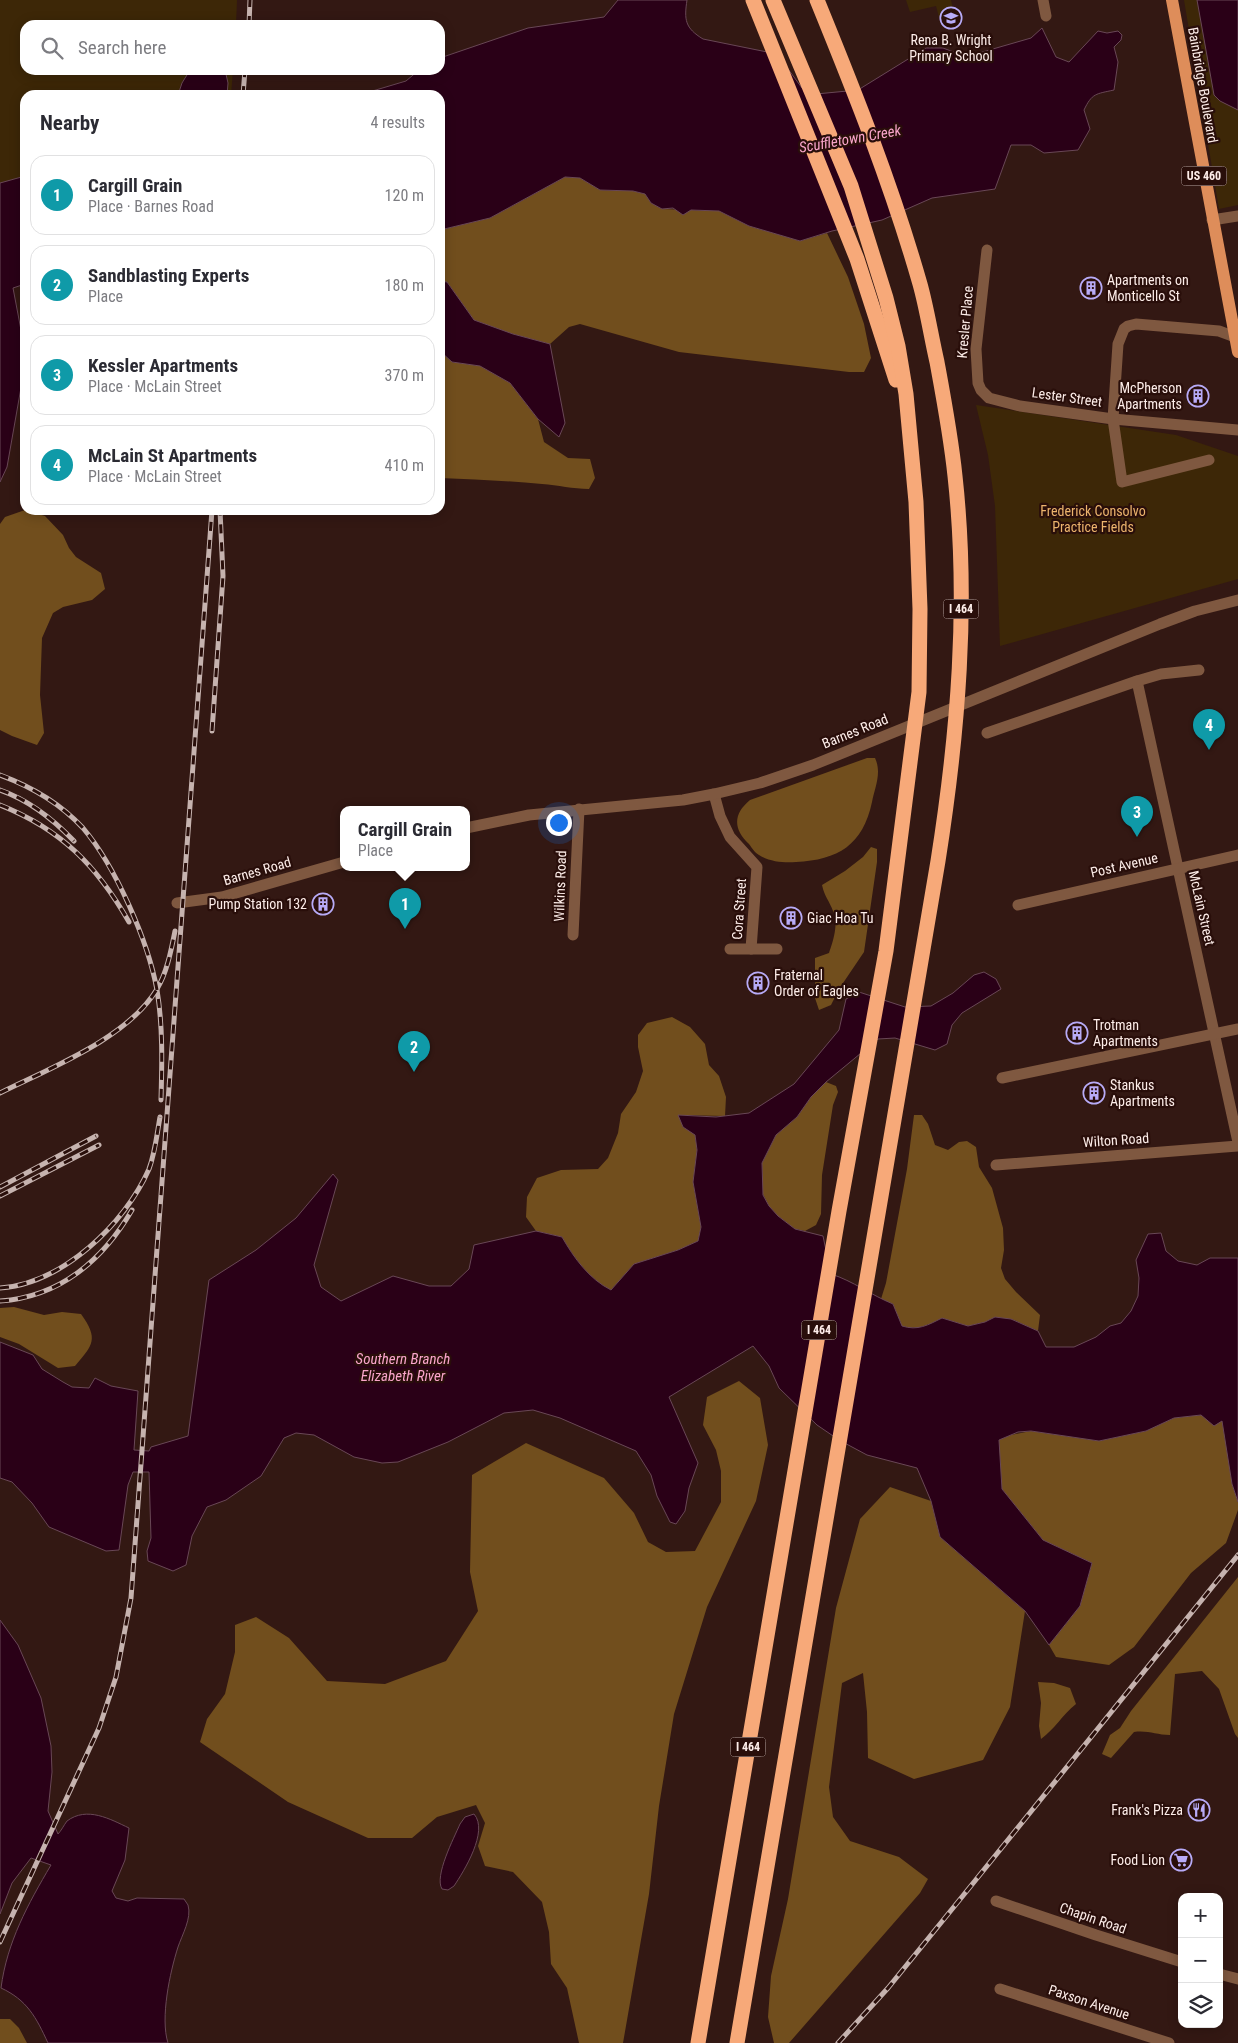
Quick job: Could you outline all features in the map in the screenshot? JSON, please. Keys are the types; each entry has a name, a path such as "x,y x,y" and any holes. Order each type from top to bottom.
{"highway":[{"path":"753,0 857,259 908,415"},
{"name":"I 464","path":"698,2043 839,1210 886,951 919,692 920,609 917,518 908,415 898,346 874,257 851,186 772,0"},
{"name":"I 464","path":"738,2040 917,975 938,861 953,756 959,671 962,578 956,476 950,433 926,308 884,172 816,0"}],"main road":[{"name":"Bainbridge Boulevard","path":"1172,0 1238,352"}],"street":[{"path":"1044,0 1046,16"},
{"path":"1212,220 1238,216"},
{"name":"Kresler Place","path":"985,394 978,383 976,350 987,250"},
{"path":"1209,460 1122,482 1113,418 1118,344 1124,329 1128,326 1141,324 1219,331 1236,338"},
{"name":"Lester Street","path":"985,394 989,398 1005,403 1113,418 1238,430"},
{"name":"Barnes Road","path":"470,827 529,815 683,800 784,776 1160,624 1195,611 1238,600"},
{"path":"987,732 1137,681 1161,674 1199,670"},
{"name":"McLain Street","path":"1137,681 1238,1142"},
{"name":"Cora Street","path":"714,794 720,816 730,837 757,867 752,949"},
{"name":"Wilkins Road","path":"573,935 578,809"},
{"name":"Post Avenue","path":"1018,906 1238,855"},
{"name":"Barnes Road","path":"177,903 222,897 340,863"},
{"path":"730,949 777,949"},
{"path":"1002,1078 1238,1029"},
{"name":"Wilton Road","path":"996,1165 1238,1146"},
{"name":"Chapin Road","path":"996,1901 1178,1961"},
{"path":"1223,1975 1238,1980"},
{"name":"Paxson Avenue","path":"1000,1989 1168,2043"}],"green space":[{"path":"0,0 237,0 236,20 20,20 20,75 233,75 231,90 20,90 20,183 0,188"},
{"path":"906,0 951,0 954,14 939,17 936,6 910,12"},
{"path":"1184,0 1238,0 1238,205 1219,209"},
{"name":"Frederick Consolvo Practice Fields","path":"976,405 1176,435 1238,456 1238,579 1000,646 995,506 988,455"}],"shaded area":[{"path":"565,177 580,178 600,190 633,191 645,194 651,203 662,209 719,211 749,226 800,241 827,233 848,277 864,324 871,358 864,372 849,372 679,352 580,324 569,327 550,344 513,334 474,320 445,282 445,229 490,218"},
{"path":"445,356 452,362 480,366 510,383 538,419 544,442 568,458 590,459 595,478 589,489 445,478"},
{"path":"20,512 20,515 45,516 63,535 76,557 101,573 105,589 92,600 63,607 53,613 42,638 40,695 44,733 37,745 0,730 0,524 5,517"},
{"path":"867,758 875,758 878,769 868,817 855,839 836,853 811,861 773,861 756,853 740,833 737,822 738,816 744,805 750,800"},
{"path":"871,847 877,849 877,862 864,952 839,989 831,1005 819,1010 815,998 815,958 829,953 835,927 835,916 822,885 845,871 863,857"},
{"path":"672,1017 690,1027 705,1044 709,1065 719,1076 726,1097 725,1116 679,1115 683,1127 695,1134 697,1150 693,1182 701,1227 698,1241 678,1250 634,1264 611,1290 589,1274 562,1237 536,1231 526,1217 527,1197 537,1178 561,1170 598,1169 608,1158 618,1133 621,1114 636,1092 643,1071 638,1047 638,1035 647,1023"},
{"path":"826,1082 836,1086 838,1092 833,1105 822,1175 821,1214 816,1225 805,1231 795,1229 778,1216 769,1206 763,1194 762,1163 776,1135 797,1117 811,1097"},
{"path":"914,1115 922,1115 928,1124 935,1145 948,1150 959,1142 967,1141 976,1147 979,1167 992,1188 1003,1228 1004,1250 1001,1268 1005,1279 1040,1315 1038,1331 1014,1320 995,1317 985,1322 968,1326 942,1318 913,1328 902,1326 893,1304 881,1299 886,1283 907,1169"},
{"path":"14,1307 44,1315 62,1312 81,1314 92,1336 90,1347 75,1366 58,1368 19,1344 0,1337 0,1308"},
{"path":"739,1381 760,1398 768,1445 756,1501 707,1607 674,1714 659,1806 649,1894 623,2043 579,2043 567,1988 551,1964 549,1932 542,1902 513,1872 485,1866 478,1846 485,1823 476,1805 437,1817 412,1838 368,1838 288,1802 200,1742 207,1719 225,1694 235,1652 235,1625 256,1617 289,1638 327,1681 385,1684 446,1661 478,1611 470,1572 472,1475 526,1443 604,1478 634,1513 648,1542 666,1552 695,1551 721,1502 721,1471 716,1450 703,1425 707,1397"},
{"path":"1201,1415 1223,1418 1232,1484 1238,1502 1238,1510 1226,1543 1191,1573 1134,1647 1109,1665 1056,1657 1049,1645 1080,1606 1092,1563 1043,1540 1002,1489 998,1440 1031,1431 1099,1441 1146,1431 1174,1418"},
{"path":"890,1487 931,1501 940,1537 1025,1611 1010,1707 983,1760 914,1779 868,1758 867,1712 863,1673 842,1683 829,1787 833,1817 850,1841 899,1857 928,1879 920,1893 789,2043 774,2043 768,2017 771,1976 788,1899 836,1608 860,1519"},
{"path":"1238,1577 1238,1738 1219,1689 1202,1671 1175,1674 1170,1735 1134,1732 1111,1758 1102,1754 1110,1735 1120,1728 1131,1711"},
{"path":"1038,1682 1054,1683 1070,1688 1076,1704 1041,1739 1039,1726 1041,1703"},
{"path":"0,2019 10,2019 19,2028 27,2043 0,2043"}],"water":[{"name":"Scuffletown Creek","path":"618,0 687,0 687,23 697,35 703,39 777,54 802,88 816,94 858,90 926,48 943,48 959,54 979,53 1031,38 1042,28 1056,57 1069,62 1098,31 1107,33 1118,31 1122,35 1121,40 1114,47 1118,62 1114,90 1095,95 1087,104 1084,110 1090,129 1078,150 1044,153 1031,145 1011,145 995,189 932,198 882,220 832,231 800,241 749,226 719,211 691,210 683,215 673,208 662,209 651,203 645,194 633,191 600,190 580,178 565,177 490,218 445,229 445,90 376,90 406,81 413,75 445,75 445,56 528,28 604,17"},
{"path":"1197,0 1238,0 1238,110 1220,101 1214,95"},
{"path":"187,75 226,75 228,83 227,90 180,90"},
{"path":"20,177 20,286 13,288 20,325 20,393 7,467 0,482 0,183"},
{"path":"445,282 474,320 513,334 550,344 565,423 559,437 538,419 510,383 480,366 452,362 445,356"},
{"name":"Southern Branch Elizabeth River","path":"984,972 996,979 1001,989 962,1013 952,1025 947,1044 935,1050 895,1038 878,1039 826,1082 811,1097 797,1117 776,1135 762,1163 763,1195 769,1206 778,1216 795,1229 823,1236 831,1274 847,1280 893,1304 902,1326 918,1328 942,1318 968,1326 985,1322 995,1317 1011,1319 1038,1331 1046,1347 1074,1347 1096,1337 1110,1326 1121,1323 1131,1311 1138,1296 1139,1278 1136,1260 1148,1234 1161,1233 1166,1251 1178,1261 1197,1265 1210,1258 1238,1258 1238,1502 1232,1484 1222,1421 1214,1426 1201,1415 1174,1418 1146,1431 1099,1441 1031,1431 1018,1432 999,1440 1002,1489 1043,1540 1092,1563 1080,1606 1049,1645 1025,1611 940,1537 931,1501 917,1468 867,1455 839,1440 817,1425 779,1388 769,1366 753,1346 669,1397 698,1463 689,1488 685,1511 676,1524 670,1522 657,1496 651,1475 636,1451 560,1418 533,1410 504,1413 448,1442 398,1462 382,1463 354,1457 314,1435 296,1433 284,1438 261,1476 226,1500 207,1507 192,1536 186,1565 173,1571 148,1561 147,1551 151,1538 149,1472 133,1472 128,1485 119,1550 106,1551 49,1527 32,1503 12,1482 0,1478 0,1342 33,1355 42,1369 72,1387 89,1388 95,1378 111,1386 138,1391 134,1450 149,1451 151,1447 188,1436 209,1280 256,1250 296,1218 333,1174 338,1180 314,1265 321,1287 341,1301 393,1276 429,1286 451,1286 469,1269 474,1245 536,1231 562,1237 589,1274 611,1290 634,1264 678,1250 698,1241 701,1227 693,1182 697,1150 695,1135 683,1127 678,1115 716,1117 749,1113 794,1084 839,1030 846,999 859,992 905,1007 931,1006 953,993 974,975"},
{"path":"0,1620 18,1645 41,1698 51,1746 52,1772 48,1811 58,1834 67,1821 82,1814 98,1815 129,1828 125,1860 112,1891 116,1898 128,1901 137,1898 184,1899 188,1905 188,1921 175,1957 167,1995 165,2021 168,2043 48,2043 30,2010 18,1998 1,1988 13,1939 34,1894 51,1865 31,1858 12,1883 0,1914"},
{"path":"474,1814 478,1821 479,1830 469,1861 454,1886 448,1890 442,1889 440,1883 441,1875 450,1847 465,1817"}],"railway":[{"path":"249,20 250,0"},
{"path":"243,90 245,75"},
{"path":"0,1942 99,1728 116,1677 131,1598 212,515"},
{"path":"212,731 223,576 220,515"},
{"path":"0,775 44,797 74,819 95,844 119,883 146,949 157,990 161,1031 161,1100"},
{"path":"0,790 21,799 40,811 74,841"},
{"path":"0,805 41,826 75,852 104,883 129,922"},
{"path":"0,1093 64,1062 108,1037 144,1007 157,989 163,976 175,931"},
{"path":"0,1288 23,1284 46,1275 68,1263 89,1248 108,1230 138,1190 149,1169 160,1117"},
{"path":"0,1187 96,1136"},
{"path":"0,1196 99,1145"},
{"path":"0,1301 22,1298 42,1292 78,1273 108,1245 132,1210"},
{"path":"838,2043 888,1988 1238,1555"}],"place":[{"name":"Rena B. Wright Primary School","path":"951,18"},
{"name":"Apartments on Monticello St","path":"1091,288"},
{"name":"McPherson Apartments","path":"1198,396"},
{"name":"McLain St Apartments","path":"1209,750"},
{"name":"Kessler Apartments","path":"1137,837"},
{"name":"Pump Station 132","path":"323,904"},
{"name":"Giac Hoa Tu","path":"791,918"},
{"name":"Cargill Grain","path":"405,929"},
{"name":"Fraternal Order of Eagles","path":"758,983"},
{"name":"Trotman Apartments","path":"1077,1033"},
{"name":"Sandblasting Experts","path":"414,1072"},
{"name":"Stankus Apartments","path":"1094,1093"},
{"name":"Frank's Pizza","path":"1199,1810"},
{"name":"Food Lion","path":"1181,1860"}]}
